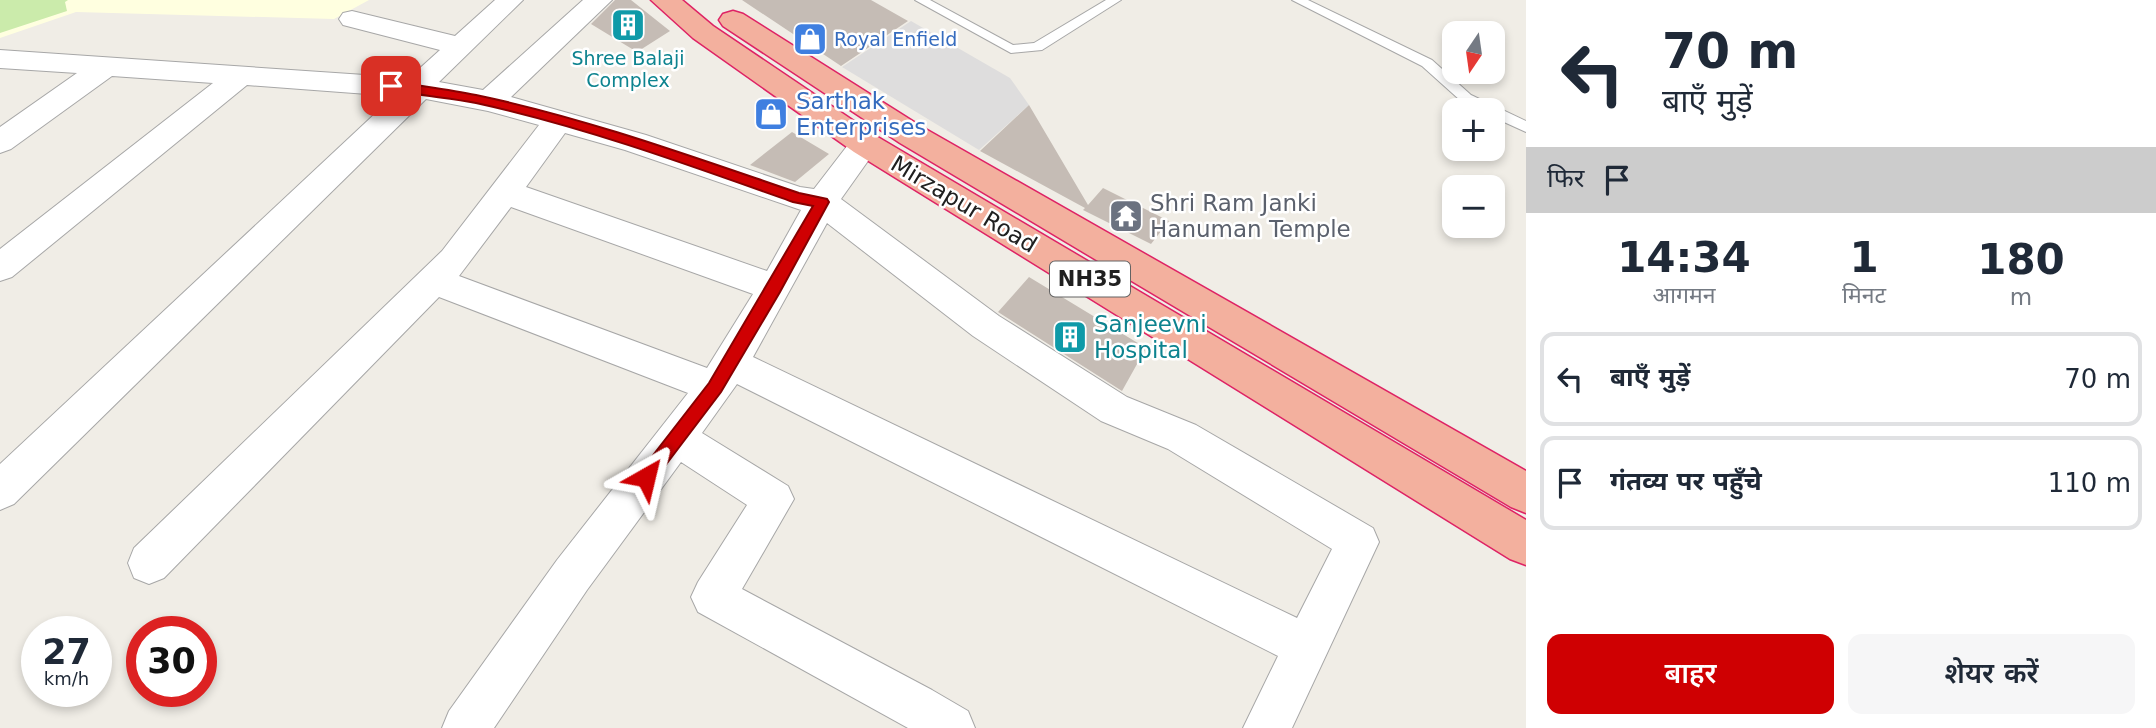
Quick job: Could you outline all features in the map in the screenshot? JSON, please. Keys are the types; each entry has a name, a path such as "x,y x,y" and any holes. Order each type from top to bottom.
{"highway":[{"name":"Mirzapur Road","path":"665,0 703,32 865,144 1526,544"},
{"name":"Mirzapur Road","path":"705,0 802,67 923,142 1526,494"}],"street":[{"path":"0,491 510,0"},
{"path":"489,102 599,0"},
{"path":"352,19 460,46"},
{"path":"0,59 418,88 559,120 635,142 798,198 822,202 986,326 1114,409 1182,437 1358,542 1267,728"},
{"path":"0,142 107,66"},
{"path":"0,268 243,74"},
{"path":"149,563 454,260 559,120"},
{"path":"466,728 572,575 722,375 775,288 822,202 865,144"},
{"path":"504,192 775,288"},
{"path":"433,280 722,375 1308,647"},
{"path":"676,438 774,499 713,597 924,721"}],"lane":[{"path":"921,0 1011,49 1037,47 1115,0"},
{"path":"1298,0 1427,63 1466,98"},
{"path":"1505,117 1526,127"}],"shaded area":[{"path":"0,0 369,0 334,19 76,12 0,38"},
{"path":"911,21 1010,78 1029,105 979,150 842,67"}],"green space":[{"path":"0,0 68,0 65,2 67,11 0,33"}],"building":[{"name":"Shree Balaji Complex","path":"615,0 631,0 670,31 637,52 591,24"},
{"path":"742,0 871,0 908,21 841,66"},
{"path":"1029,105 1088,205 1103,188 1169,221 1151,244 1083,210 1085,208 980,151"},
{"path":"792,132 829,154 795,182 750,165"},
{"name":"Sanjeevni Hospital","path":"1029,277 1146,348 1122,391 998,312"}],"place":[{"name":"Shree Balaji Complex","path":"628,25"},
{"name":"Royal Enfield","path":"810,39"},
{"name":"Sarthak Enterprises","path":"771,114"},
{"name":"Shri Ram Janki Hanuman Temple","path":"1126,216"},
{"name":"Sanjeevni Hospital","path":"1070,337"}],"route":[{"path":"391,86 420,88 475,99 559,120 635,142 798,198 822,202 775,288 715,387 646,477"}]}
